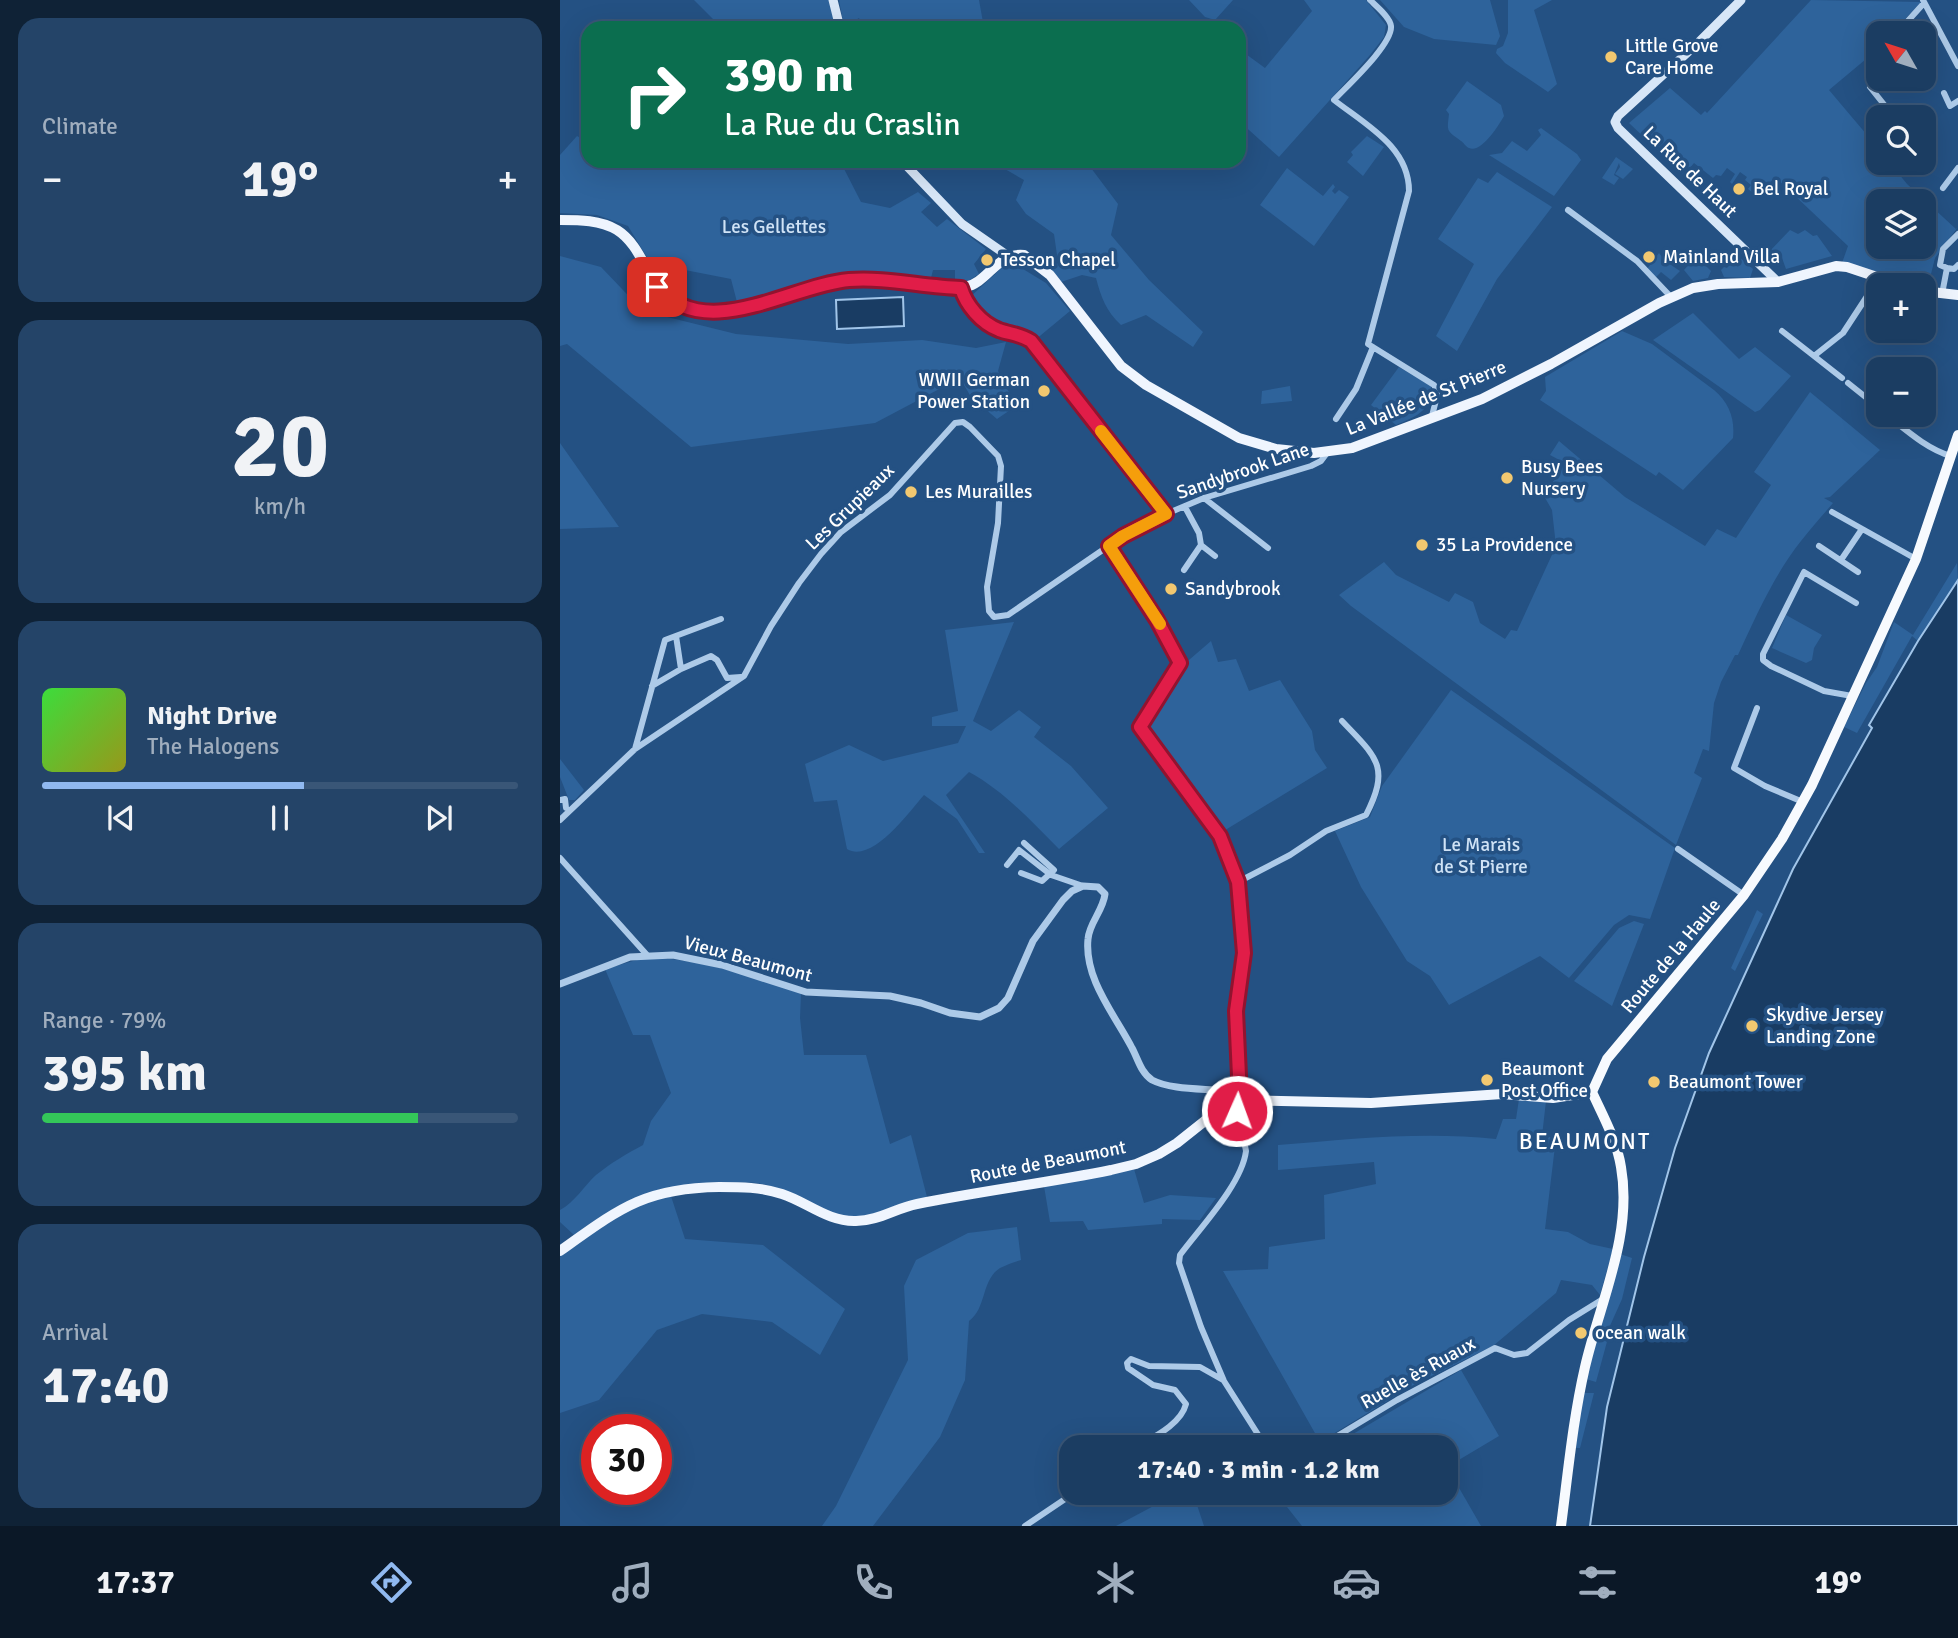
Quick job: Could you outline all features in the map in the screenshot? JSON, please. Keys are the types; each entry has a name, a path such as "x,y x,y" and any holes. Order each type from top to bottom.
{"highway":[{"name":"Route de la Haule","path":"1592,1092 1607,1059 1744,895 1775,851 1802,802 1916,559 1958,436"},
{"path":"1561,1526 1585,1368 1623,1214 1621,1167 1612,1137 1592,1092"}],"main road":[{"path":"833,0 838,21"},
{"name":"La Rue de Haut","path":"1741,0 1699,43 1618,116 1615,122 1618,128 1778,282"},
{"path":"560,219 591,221 620,232 664,295 690,309 728,310 762,304 847,280 961,288 976,282 1008,256 962,224 909,168"},
{"name":"La Vallée de St Pierre","path":"1008,256 1024,255 1050,275 1121,366 1146,385 1239,438 1276,449 1327,453 1377,439 1482,399 1671,297 1704,286 1778,282 1836,266 1866,274"},
{"path":"1936,293 1958,295"},
{"path":"1236,1101 1371,1103 1502,1094 1553,1098 1592,1092"},
{"name":"Route de Beaumont","path":"560,1251 619,1210 669,1190 721,1187 767,1189 798,1200 829,1216 852,1222 878,1218 913,1205 1111,1170 1136,1164 1158,1154 1236,1101"}],"street":[{"path":"1370,0 1389,20 1390,35 1384,46 1334,100 1392,145 1409,176 1406,203 1368,344 1434,384 1438,392 1432,416"},
{"path":"1908,21 1924,1 1958,66"},
{"path":"1873,91 1884,105"},
{"path":"1944,93 1950,106 1958,101"},
{"path":"1943,188 1958,168"},
{"path":"1568,209 1637,261 1671,297"},
{"path":"1958,234 1943,249 1940,265 1954,269 1958,265"},
{"path":"1942,294 1947,268"},
{"path":"961,288 964,296 987,324 1031,341 1166,514"},
{"path":"1814,356 1843,333 1866,298"},
{"path":"1782,331 1866,397"},
{"path":"1336,419 1356,389 1374,347"},
{"name":"Les Grupieaux","path":"560,820 565,809 635,749 744,676 785,605 821,554 841,532 890,495 955,423 963,422 970,427 998,456 1001,466 998,523 987,587 989,611 995,617 1009,615 1123,536 1166,514"},
{"path":"1902,427 1951,456"},
{"name":"Sandybrook Lane","path":"1166,514 1204,498 1311,466 1321,461 1327,453"},
{"path":"1204,498 1268,548"},
{"path":"1185,507 1199,533 1201,545 1215,556"},
{"path":"1832,512 1916,559"},
{"path":"1841,560 1862,529"},
{"path":"1184,570 1201,545"},
{"path":"1109,546 1157,620 1180,663 1140,727 1220,836 1238,882 1244,953 1236,1011 1239,1076 1236,1101"},
{"path":"1819,546 1858,572"},
{"path":"1852,696 1824,691 1771,666 1763,660 1763,654 1804,572 1856,603"},
{"path":"635,749 665,640 721,619"},
{"path":"676,636 681,669"},
{"path":"652,686 710,656 718,660 727,678 744,676"},
{"path":"1757,708 1734,768 1765,786 1802,802"},
{"path":"1238,882 1290,855 1326,831 1366,815 1376,796 1379,776 1376,757 1342,722"},
{"path":"560,800 565,799 565,809"},
{"path":"1021,873 1042,881 1054,870 1024,843"},
{"path":"1678,849 1744,895"},
{"path":"1007,865 1019,850 1051,875 1083,886 1098,887 1105,894 1089,931 1088,953 1104,999 1143,1070 1155,1081 1169,1085 1233,1092 1246,1151 1241,1172 1180,1255 1179,1262 1201,1327 1224,1381 1258,1435"},
{"path":"560,858 647,955"},
{"name":"Vieux Beaumont","path":"560,984 620,960 647,955 673,955 717,963 806,992 890,996 950,1013 980,1017 999,1008 1008,998 1033,941 1063,900 1083,886"},
{"name":"Ruelle ès Ruaux","path":"1339,1435 1397,1400 1495,1349 1514,1356 1527,1353 1569,1320 1603,1299"},
{"path":"1155,1435 1178,1419 1186,1404 1175,1390 1153,1385 1128,1368 1127,1363 1131,1359 1149,1366 1199,1367 1224,1381"},
{"path":"1025,1526 1059,1503"}],"green space":[{"path":"694,0 829,0 835,21 715,21"},
{"path":"839,0 979,0 983,21 860,21 859,18 843,21"},
{"path":"1189,0 1233,0 1215,20 1205,17"},
{"path":"1304,0 1366,0 1386,25 1384,37 1279,157 1246,127 1246,54 1265,68 1312,11"},
{"path":"1380,0 1490,0 1500,36 1496,45 1434,39 1404,27"},
{"path":"1508,0 1552,0 1534,10 1557,84 1548,92 1505,63 1496,53 1497,49 1503,46 1508,33"},
{"path":"1811,0 1921,2 1903,21 1866,21 1866,59 1829,90 1866,134 1866,175 1900,175 1912,189 1866,189 1866,259 1935,259 1931,273 1874,273 1842,263 1848,246 1775,177 1764,190 1767,195 1756,189 1753,193 1748,189 1751,185 1745,180 1747,177 1740,172 1732,184 1730,182 1735,174 1727,168 1721,176 1716,175 1713,178 1694,163 1684,175 1629,123 1670,88 1701,115 1705,111 1707,113"},
{"path":"1467,81 1501,105 1504,116 1489,138 1474,149 1450,132 1449,114 1446,110"},
{"path":"1541,128 1577,154 1581,160 1554,196 1489,155 1502,153 1512,141 1527,151 1541,135 1538,130"},
{"name":"Les Gellettes","path":"577,136 581,138 581,168 844,168 861,202 890,208 918,192 931,203 921,212 937,227 947,219 986,249 974,264 979,274 968,281 955,283 955,270 933,270 930,282 851,273 769,298 737,302 731,279 685,270 660,279 628,226 597,215 560,213 560,155"},
{"path":"1367,136 1384,147 1363,176 1347,162 1353,155 1351,152"},
{"path":"1616,157 1633,169 1623,179 1615,174 1620,167 1619,163 1614,175 1619,178 1614,185 1602,178"},
{"path":"1003,168 1091,168 1118,204 1111,235 1149,280 1203,332 1193,347 1146,315 1121,325 1105,303 1096,278 1082,275 1061,282 1052,270 1057,255 1054,234 1026,214 1016,200 1024,180"},
{"path":"1287,168 1323,196 1333,184 1335,187 1332,191 1335,194 1339,190 1349,197 1314,246 1260,205"},
{"path":"1497,172 1552,207 1497,279 1457,351 1436,336 1474,264 1438,239 1478,178 1488,183"},
{"path":"1936,211 1956,229 1958,227 1936,257"},
{"path":"1790,230 1798,234 1805,230 1813,236 1817,235 1832,256 1786,269 1782,258 1775,262 1767,254"},
{"path":"1659,253 1665,261 1680,271 1671,280 1661,272 1656,277 1647,269"},
{"path":"1693,253 1711,271 1708,278 1693,281 1684,270 1693,260 1689,256"},
{"path":"1737,255 1753,269 1750,278 1724,277 1721,270 1727,268"},
{"path":"560,256 601,267 643,311 736,334 848,344 922,340 976,348 1006,342 998,371 1016,406 997,419 971,397 960,378 875,423 691,447 567,344 560,346"},
{"path":"1013,263 1046,283 1070,311 1035,340 1022,331 992,324 969,298 1006,264"},
{"path":"1693,313 1739,359 1755,347 1791,376 1760,410 1755,412 1653,340"},
{"path":"1622,331 1652,344 1714,390 1730,411 1733,438 1683,490 1659,472 1656,476 1540,400 1546,391 1545,377"},
{"path":"1399,367 1431,386 1431,394 1422,412 1396,425 1371,405"},
{"path":"1290,386 1292,401 1261,404 1262,391"},
{"path":"1810,392 1880,450 1830,497 1824,498 1833,503 1782,568 1738,655 1735,655 1721,682 1714,703 1709,751 1703,749 1694,773 1702,778 1676,845 1339,595 1384,562 1396,575 1449,602 1455,593 1473,602 1480,623 1505,639 1511,630 1517,631 1556,546 1552,510 1544,496 1565,463 1550,455 1559,441 1625,497 1705,546 1717,529 1736,538 1771,485 1754,472"},
{"path":"560,443 619,527 560,529"},
{"path":"1957,563 1958,580 1918,641 1912,636 1857,733 1844,727 1877,667 1894,622 1913,635"},
{"path":"1786,615 1822,635 1814,648 1812,660 1806,663 1772,648"},
{"path":"1014,622 973,721 991,731 1019,710 1041,727 1034,737 1071,766 1108,808 1059,849 1005,797 969,772 946,795 985,853 979,853 957,819 924,795 900,824 878,843 857,852 847,849 837,800 814,802 805,764 849,745 883,761 958,743 966,726 932,726 932,717 958,711 945,630"},
{"path":"1211,641 1218,662 1236,659 1249,691 1280,680 1312,731 1315,750 1327,768 1222,832 1145,725 1182,666"},
{"name":"Le Marais de St Pierre","path":"1451,690 1675,848 1650,919 1629,915 1614,925 1569,978 1540,956 1449,1005 1430,976 1407,961 1361,887 1335,831 1370,817 1382,786"},
{"path":"560,759 584,790 575,800 569,800 560,777"},
{"path":"1757,910 1763,914 1735,971 1731,968"},
{"path":"1634,921 1644,924 1612,1006 1574,981 1619,928"},
{"path":"647,957 706,965 801,993 800,1018 804,1055 866,1055 890,1144 911,1135 927,1197 879,1214 850,1217 829,1212 764,1184 678,1186 627,1202 574,1235 560,1222 560,1210 596,1175 643,1145 651,1121 671,1093 650,1035 633,1035 605,969"},
{"path":"1519,1099 1546,1101 1542,1136 1556,1138 1545,1229 1568,1232 1590,1244 1613,1249 1600,1295 1592,1285 1561,1280 1556,1293 1493,1346 1415,1384 1331,1435 1316,1435 1223,1271 1268,1269 1269,1247 1325,1239 1324,1195 1376,1184 1374,1162 1278,1170 1278,1145 1414,1136 1496,1139 1503,1119 1516,1119"},
{"path":"1134,1169 1144,1203 1170,1195 1216,1198 1200,1220 1162,1219 1162,1224 1088,1230 1083,1221 1050,1222 1044,1186"},
{"path":"669,1190 685,1239 763,1245 845,1309 820,1355 772,1322 702,1314 657,1330 599,1400 560,1413 560,1251 619,1210"},
{"path":"1017,1227 1021,1260 994,1273 979,1309 969,1321 965,1380 940,1437 873,1526 822,1526 836,1506 908,1360 904,1286 916,1260 968,1233"},
{"path":"1620,1254 1632,1258 1622,1299 1609,1328 1598,1326"},
{"path":"1595,1336 1608,1338 1596,1382 1586,1379"},
{"path":"1461,1370 1499,1436 1458,1460 1458,1435 1351,1435"},
{"path":"1583,1393 1594,1393 1580,1448 1574,1448"},
{"path":"1458,1486 1481,1526 1302,1526 1285,1505 1458,1505"},
{"path":"1155,1505 1197,1505 1204,1526 1116,1526"}],"shaded area":[{"path":"903,297 904,326 837,329 836,300"},
{"path":"1958,580 1958,1526 1590,1526 1607,1407 1644,1257 1675,1148 1709,1053 1793,869 1872,728 1869,725 1918,641"}],"slow traffic":[{"path":"1101,431 1166,514 1109,546 1160,624"}],"place":[{"name":"Little Grove Care Home","path":"1611,57"},
{"name":"Bel Royal","path":"1739,189"},
{"name":"Mainland Villa","path":"1649,257"},
{"name":"Tesson Chapel","path":"987,260"},
{"name":"WWII German Power Station","path":"1044,391"},
{"name":"Busy Bees Nursery","path":"1507,478"},
{"name":"Les Murailles","path":"911,492"},
{"name":"35 La Providence","path":"1422,545"},
{"name":"Sandybrook","path":"1171,589"},
{"name":"Skydive Jersey Landing Zone","path":"1752,1026"},
{"name":"Beaumont Post Office","path":"1487,1080"},
{"name":"Beaumont Tower","path":"1654,1082"},
{"name":"ocean walk","path":"1581,1333"}],"district":[{"name":"BEAUMONT","path":"1585,1141"}],"route":[{"path":"657,287 681,306 705,311 762,304 847,280 961,288 976,313 987,324 1000,331 1024,336 1031,341 1166,514 1109,546 1157,620 1180,663 1140,727 1220,836 1238,882 1244,953 1236,1011 1239,1076 1237,1111"}]}
